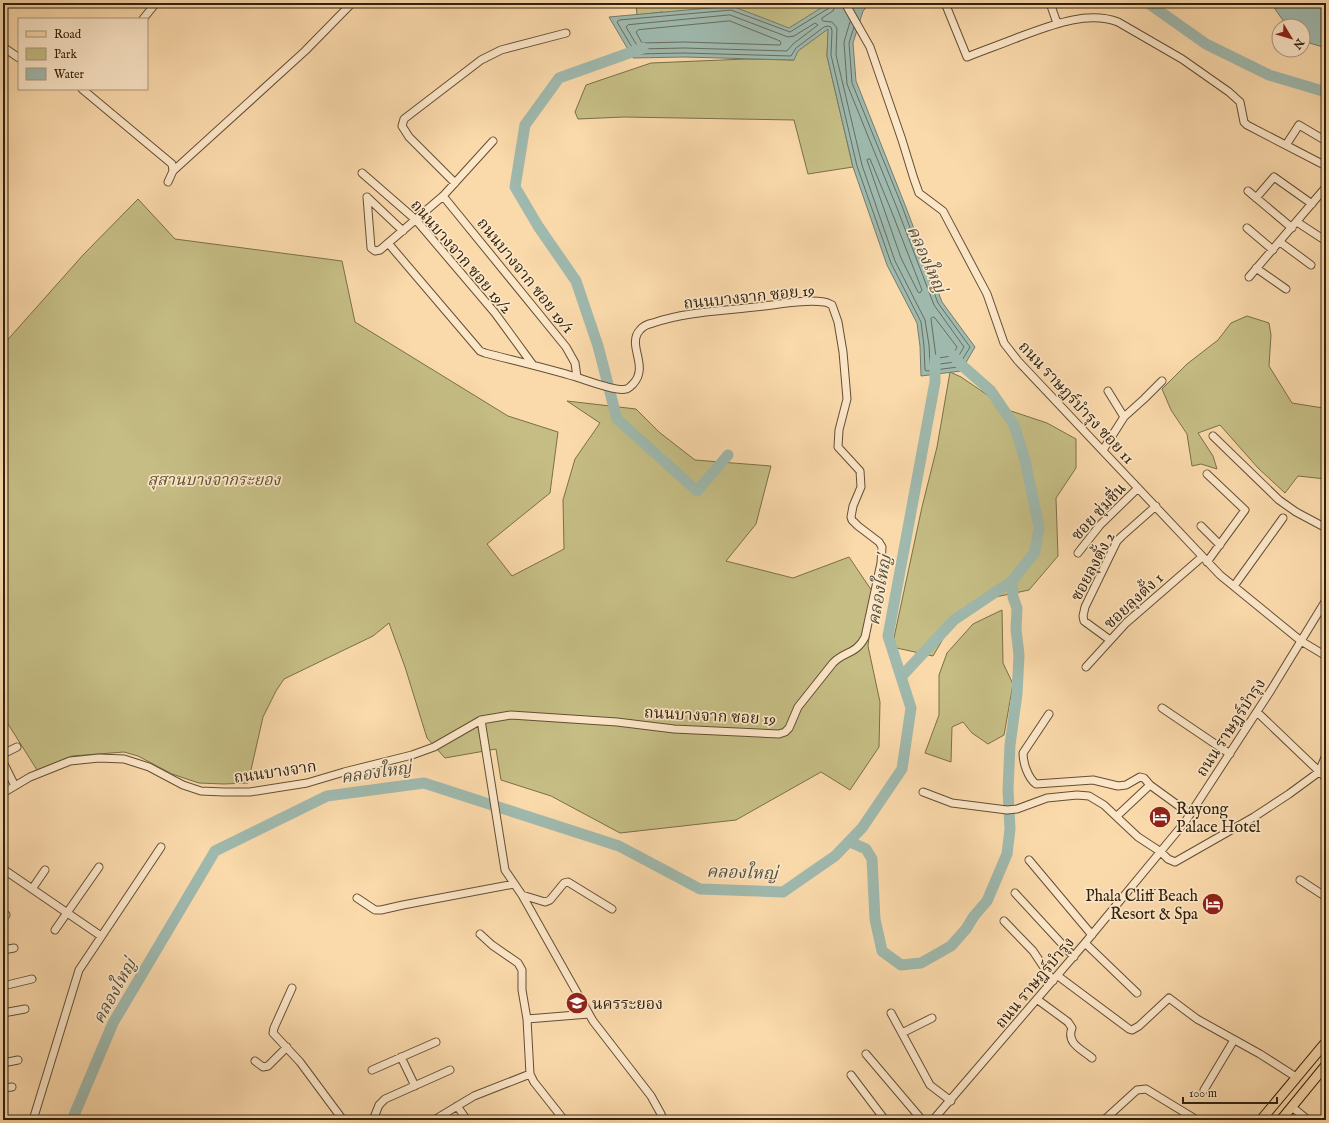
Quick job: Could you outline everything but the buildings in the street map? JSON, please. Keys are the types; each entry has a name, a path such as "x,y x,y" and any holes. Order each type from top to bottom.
{"main road":[{"path":"1261,1120 1326,1042"},
{"path":"1281,1120 1326,1065"}],"street":[{"path":"143,18 156,3"},
{"path":"168,182 173,171 305,51 352,3"},
{"name":"ถนน ราษฎร์บำรุง ซอย 11","path":"845,3 870,47 914,179 920,192 943,211 955,230 987,294 1004,343 1018,361 1220,575 1301,642 1326,656"},
{"path":"945,3 967,57 1057,23 1092,18 1107,19 1118,22 1182,59 1229,92 1240,102 1244,122 1247,125 1326,166"},
{"path":"1050,3 1057,23"},
{"path":"455,183 409,137 402,126 404,119 481,60 492,54 501,50 566,33"},
{"path":"3,47 18,57"},
{"path":"83,90 172,164 173,171"},
{"path":"1286,145 1299,125 1326,141"},
{"path":"403,231 367,197 371,248 375,251 380,250 388,243 403,231 416,220 443,196 493,142"},
{"name":"ถนนบางจาก ซอย 19/2","path":"362,173 416,220 495,313 533,365"},
{"path":"1256,198 1274,177 1312,204"},
{"path":"1249,277 1326,187"},
{"path":"1248,191 1294,225 1326,240"},
{"name":"ถนนบางจาก ซอย 19/1","path":"443,196 566,347 575,363 577,377"},
{"path":"1247,228 1273,250"},
{"path":"1280,242 1311,265"},
{"name":"ถนนบางจาก ซอย 19","path":"388,243 476,348 485,353 577,377 592,383 619,389 626,389 638,377 640,366 635,337 639,330 644,326 654,322 689,315 802,302 823,302 832,305 838,322 843,352 847,399 839,430 838,447 860,471 862,482 853,506 851,517 858,526 879,542 882,547 881,563 865,637 857,648 838,658 833,663 795,711 789,728 785,732 779,734 674,729 617,722 511,715 481,720"},
{"path":"1256,268 1286,289"},
{"path":"1103,450 1124,417 1162,381"},
{"path":"1108,391 1124,417"},
{"path":"1213,436 1279,500 1296,512 1326,528"},
{"name":"ซอยลุงตั้ง 1","path":"1086,667 1126,623 1220,545 1245,510 1208,474"},
{"name":"ซอย ชุ่มชื่น","path":"1078,553 1100,526 1138,488"},
{"name":"ซอยลุงตั้ง 2","path":"1110,640 1084,621 1082,616 1085,607 1117,541 1156,506"},
{"path":"1234,586 1283,518"},
{"path":"1201,526 1220,545"},
{"name":"ถนน ราษฎร์บำรุง","path":"934,1120 1074,957 1161,852 1190,814 1257,712 1326,600"},
{"path":"1162,708 1230,754"},
{"path":"1257,712 1326,778"},
{"path":"1049,714 1023,753 1027,770 1036,784 1092,780 1118,786 1126,785 1142,777 1150,785 1190,814"},
{"path":"481,720 505,870 522,895 589,1014 651,1096 662,1114 663,1120"},
{"name":"ถนนบางจาก","path":"3,793 30,777 70,761 99,758 124,759 149,768 183,785 200,791 250,792 307,783 412,755 434,747 481,720"},
{"path":"3,754 17,747"},
{"path":"923,792 952,803 1007,810 1017,809 1047,798 1066,795 1083,795 1096,799 1117,816 1138,837 1175,862 1254,817 1319,772 1326,755"},
{"path":"3,762 15,786"},
{"path":"1117,816 1150,785"},
{"path":"33,1120 79,970 161,847"},
{"path":"1029,860 1092,935"},
{"path":"55,930 99,867"},
{"path":"3,869 101,936"},
{"path":"32,889 45,870"},
{"path":"1300,880 1326,897"},
{"path":"522,895 545,902 550,900 564,883 568,882 612,909"},
{"path":"357,898 376,910 381,910 403,904 514,884"},
{"path":"1015,893 1074,957"},
{"path":"1004,921 1033,951 1056,978 1129,1029 1134,1030 1137,1028 1170,998 1197,1019 1260,1054 1296,1077"},
{"path":"480,934 492,945 514,960 522,970 522,990 527,1019 530,1074 534,1082 564,1120"},
{"path":"1085,943 1137,993"},
{"path":"3,950 14,948"},
{"path":"3,986 32,979"},
{"path":"292,988 273,1030 275,1035 300,1062 342,1120"},
{"path":"1038,1000 1068,1022 1072,1028 1069,1034 1072,1041 1092,1058"},
{"path":"3,1013 26,1009"},
{"path":"891,1013 930,1084 951,1100"},
{"path":"527,1019 589,1014"},
{"path":"902,1033 932,1018"},
{"path":"1204,1090 1234,1040"},
{"path":"372,1070 436,1042"},
{"path":"256,1062 263,1067 268,1066 287,1047"},
{"path":"866,1054 922,1120"},
{"path":"401,1057 415,1086"},
{"path":"3,1063 18,1060"},
{"path":"373,1120 379,1105 385,1099 450,1070"},
{"path":"434,1120 474,1096 530,1074"},
{"path":"851,1075 885,1120"},
{"path":"3,1088 12,1087"},
{"path":"1104,1120 1137,1090 1146,1089 1197,1120"},
{"path":"457,1106 467,1120"},
{"path":"1292,1107 1308,1120"}],"green space":[{"path":"636,3 830,3 827,56 853,167 808,174 794,120 624,117 578,119 575,112 586,85 651,63 746,59 794,60 662,12 637,15"},
{"name":"สุสานบางจากระยอง","path":"138,199 175,239 342,261 355,322 508,416 558,432 550,493 487,544 512,576 564,549 563,500 575,459 600,423 567,401 636,409 659,432 695,460 771,466 756,524 726,561 793,578 849,557 874,594 868,646 880,702 879,747 850,790 821,772 736,820 620,833 551,796 501,780 496,749 445,758 427,738 405,667 389,623 373,636 284,679 263,717 248,783 199,783 172,774 138,756 124,752 72,756 37,770 3,716 3,345 83,255"},
{"path":"1247,316 1269,323 1271,335 1269,366 1292,403 1323,408 1326,405 1326,479 1298,476 1285,493 1258,468 1220,425 1198,433 1213,456 1217,469 1201,464 1192,466 1187,434 1171,410 1162,389 1187,364 1218,340 1231,323"},
{"path":"950,372 961,377 1011,411 1047,423 1076,439 1076,468 1056,498 1058,556 1029,590 986,599 967,608 954,620 933,656 892,647 922,507 937,447"},
{"path":"1002,610 1003,663 1013,684 1004,735 988,744 972,733 963,722 952,727 951,762 925,753 939,715 939,675 947,653 973,624"}],"water":[{"path":"829,3 871,3 863,11 853,43 856,81 942,302 975,347 961,371 921,376 920,346 917,323 887,265 853,167 827,56 828,29 798,51 794,60 684,57 633,58 609,17 732,6 789,28"},
{"path":"1219,3 1247,3 1241,7 1230,7"},
{"path":"1275,3 1326,3 1326,48 1311,43 1311,18 1281,18 1275,9"}],"waterway":[{"name":"คลองใหญ่","path":"1148,3 1206,44 1269,75 1326,92"},
{"path":"643,48 559,78 525,125 515,187 538,226 576,281 598,346 617,419 697,491 728,455"},
{"path":"901,677 954,620 1012,581 1035,552 1039,527 1025,460 1014,425 991,391 958,362 954,356"},
{"name":"คลองใหญ่","path":"72,1120 113,1023 215,851 327,796 424,783 619,846 700,889 783,892 835,856 862,828 902,769 911,708 888,636 935,382 935,360"},
{"path":"850,842 866,849 872,859 875,919 882,951 901,965 921,963 951,946 987,901 1007,854 1010,829 1008,790 1010,745 1017,694 1019,655 1016,629 1017,608 1013,597 1012,581"}],"place":[{"name":"Rayong Palace Hotel","path":"1160,817"},
{"name":"Phala Cliff Beach Resort & Spa","path":"1213,904"},
{"name":"นครระยอง","path":"577,1003"}]}
